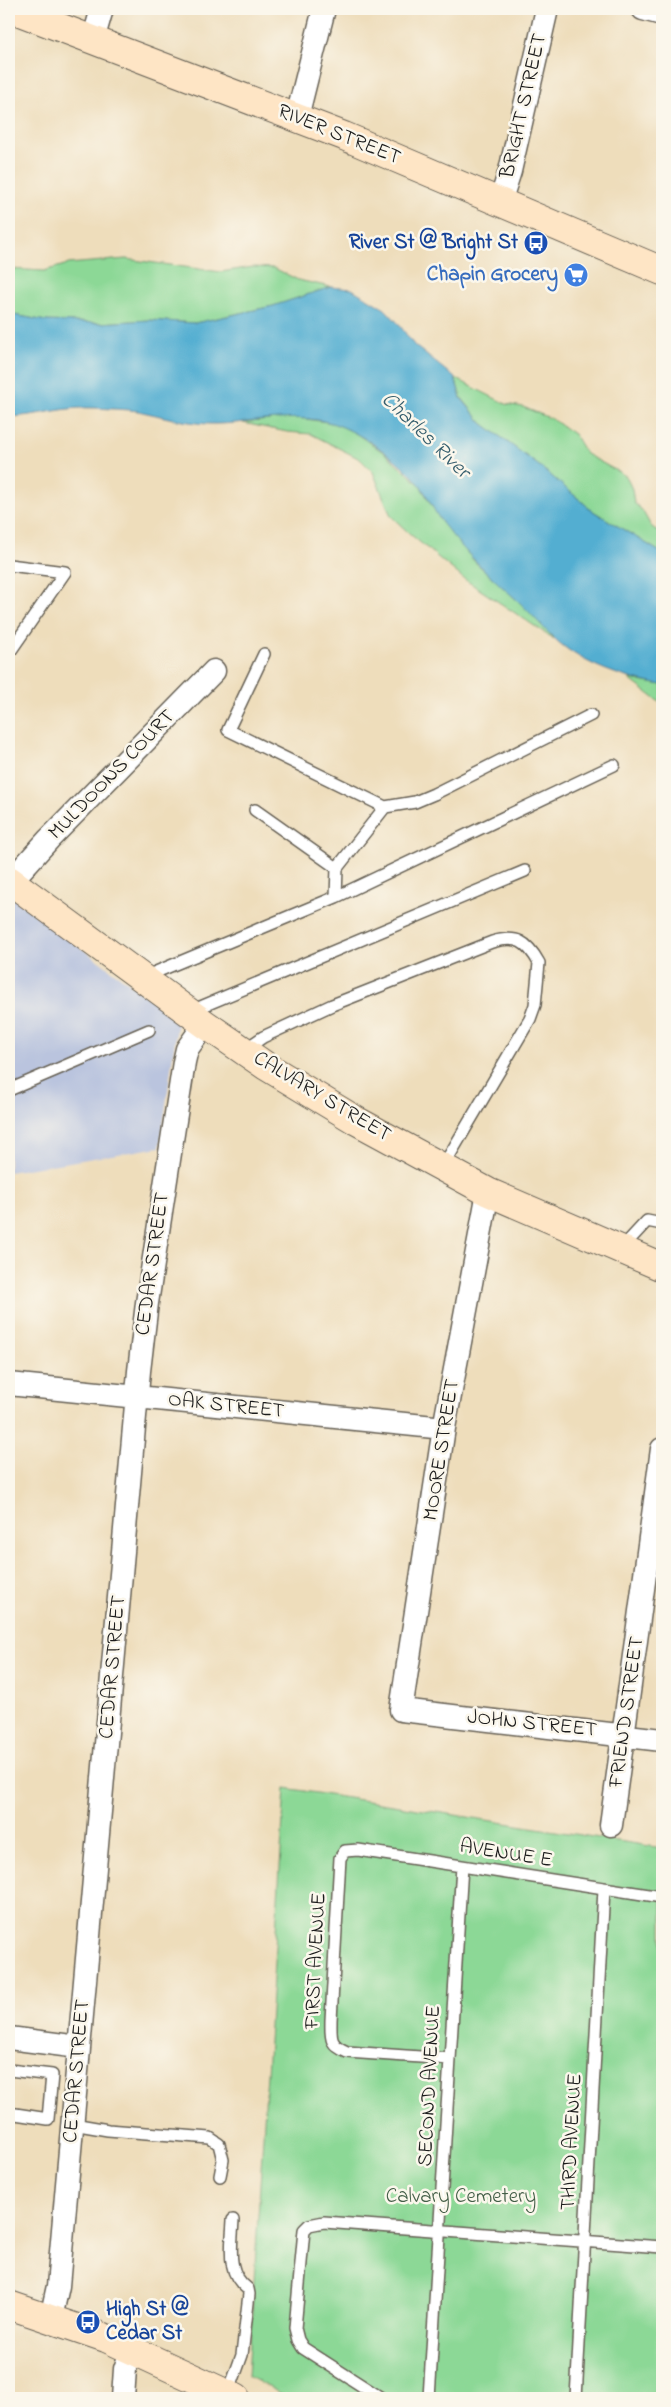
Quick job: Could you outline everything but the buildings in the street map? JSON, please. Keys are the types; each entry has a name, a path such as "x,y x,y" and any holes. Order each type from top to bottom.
{"main road":[{"name":"RIVER STREET","path":"12,9 297,118 662,271"},
{"name":"CALVARY STREET","path":"10,880 197,1018 357,1121 488,1192 662,1268"},
{"path":"9,2305 51,2318 132,2349 232,2396"}],"street":[{"path":"93,40 102,9"},
{"path":"297,118 304,97 324,9"},
{"name":"BRIGHT STREET","path":"500,202 510,171 547,9"},
{"path":"643,9 662,14"},
{"name":"MULDOONS COURT","path":"10,880 214,671"},
{"name":"CEDAR STREET","path":"51,2318 58,2286 136,1396 147,1303 184,1062 197,1018"},
{"name":"MOORE STREET","path":"401,1710 444,1428 488,1192"},
{"name":"OAK STREET","path":"9,1384 444,1428"},
{"name":"FRIEND STREET","path":"611,1825 662,1449"},
{"name":"JOHN STREET","path":"401,1710 662,1740"},
{"path":"9,2038 80,2047"},
{"path":"123,2398 125,2370 132,2349"}],"lane":[{"path":"9,565 66,572 9,653"},
{"path":"264,654 228,730 385,807 415,802 434,794 591,715"},
{"path":"142,977 336,897 614,765"},
{"path":"336,897 337,868 385,807"},
{"path":"255,810 337,868"},
{"path":"197,1018 525,872"},
{"path":"244,1050 263,1037 332,1005 492,942 503,938 517,939 524,943 539,963 535,1005 530,1019 442,1168"},
{"path":"9,1090 149,1030"},
{"path":"620,1251 647,1221 662,1224"},
{"name":"AVENUE E","path":"345,1851 358,1850 662,1897"},
{"name":"FIRST AVENUE","path":"345,1851 340,1858 330,2020 331,2042 336,2047 347,2052 450,2059"},
{"name":"SECOND AVENUE","path":"429,2398 462,1866"},
{"name":"THIRD AVENUE","path":"576,2398 604,1889"},
{"path":"9,2070 52,2074 48,2118 9,2113"},
{"path":"72,2124 108,2130 210,2138 219,2144 223,2160 220,2176"},
{"path":"232,2396 242,2355 248,2294 248,2289 237,2281 231,2267 233,2220"},
{"path":"381,2398 304,2348 298,2340 296,2328 304,2230 309,2225 324,2222 662,2247"}],"shaded area":[{"path":"9,895 178,1019 160,1147 9,1172"}],"green space":[{"path":"126,259 221,272 253,267 274,268 298,280 331,287 273,306 195,323 149,320 100,323 46,321 9,314 9,269 44,271 68,264"},
{"path":"455,378 506,404 523,407 552,419 574,434 586,454 626,476 632,489 634,503 642,510 651,526 662,535 662,553 593,511 542,468 482,423 461,397"},
{"path":"292,417 333,423 351,430 386,454 419,484 442,522 475,562 537,618 554,639 464,579 410,534 391,516 373,472 360,459 311,434 287,432 243,423"},
{"path":"629,679 662,685 662,704"},
{"name":"Calvary Cemetery","path":"285,1788 662,1848 662,2398 289,2398 248,2376"}],"water":[{"name":"Charles River","path":"331,287 352,289 385,309 414,345 455,378 461,398 482,423 542,468 593,511 662,553 662,685 605,670 566,648 460,545 440,519 414,477 369,441 334,424 317,420 281,419 209,424 182,421 138,411 96,408 74,408 9,417 9,314 46,321 100,323 149,320 195,323 273,306"}],"place":[{"name":"River St @ Bright St","path":"536,243"},
{"name":"Chapin Grocery","path":"576,275"},
{"name":"High St @ Cedar St","path":"88,2322"}]}
